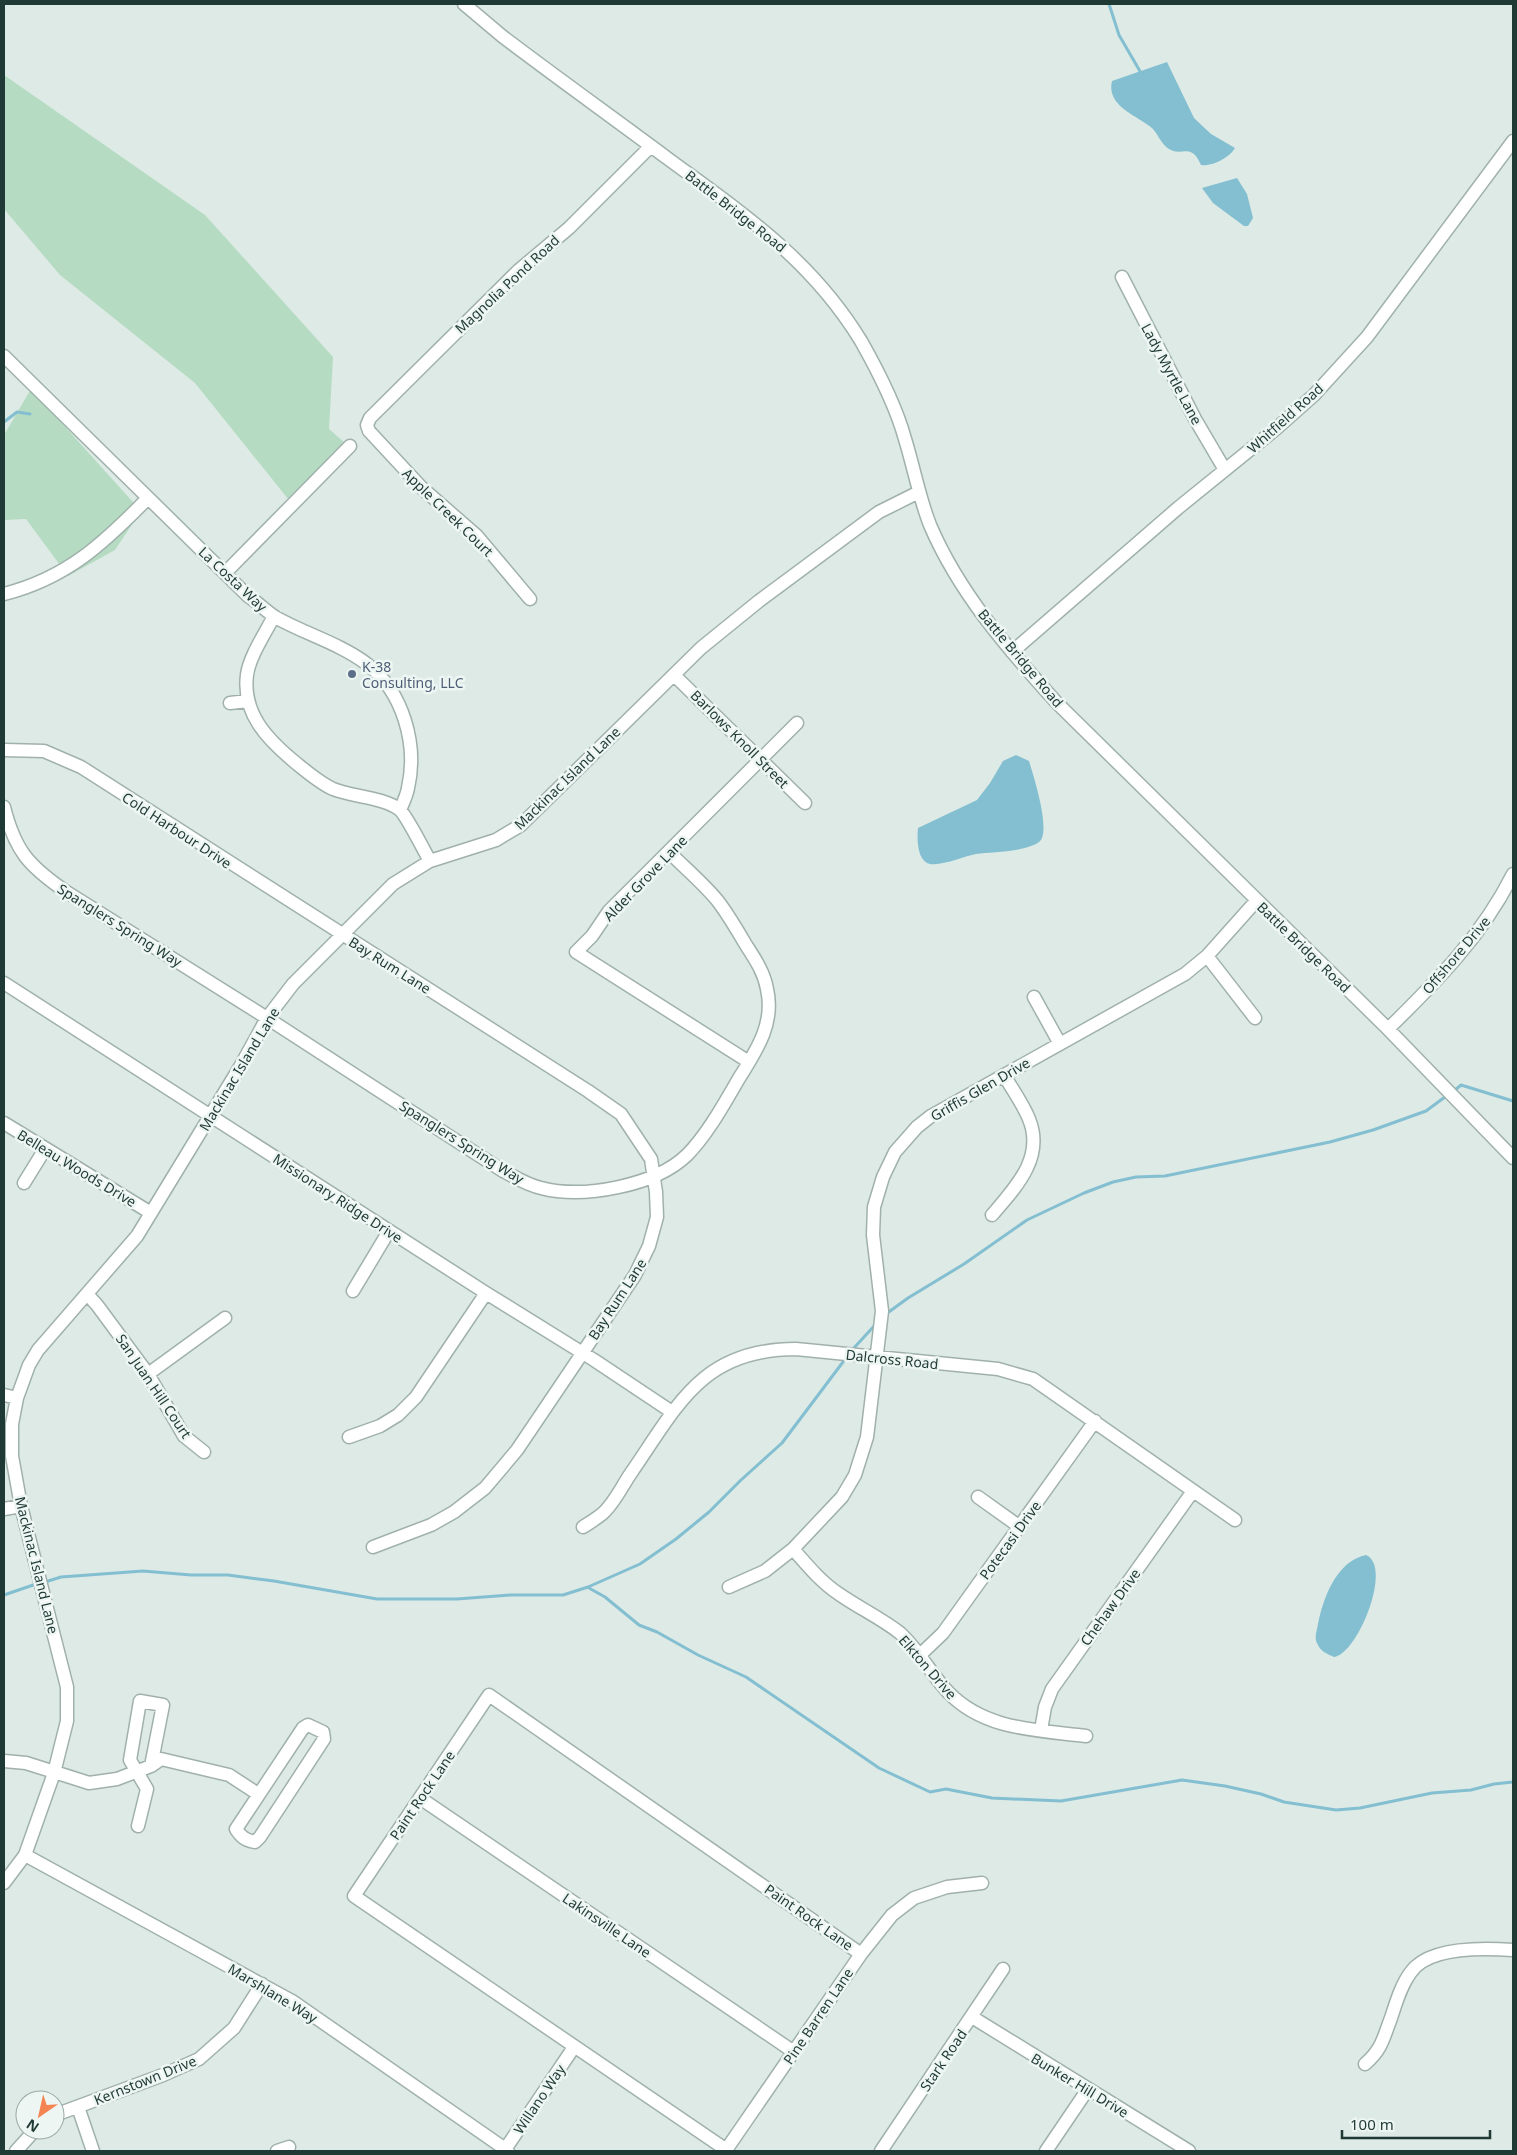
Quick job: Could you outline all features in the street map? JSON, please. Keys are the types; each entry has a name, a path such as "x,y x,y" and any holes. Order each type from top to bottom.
{"street":[{"name":"Battle Bridge Road","path":"464,4 502,36 774,238 816,280 860,340 888,395 905,436 919,492 932,528 948,562 987,620 1012,652 1064,709 1388,1028 1513,1158"},
{"name":"Whitfield Road","path":"1012,652 1178,508 1314,394 1367,337 1513,141"},
{"name":"Magnolia Pond Road","path":"367,425 370,418 440,347 519,270 569,228 650,146"},
{"name":"Lady Myrtle Lane","path":"1122,277 1195,419 1225,470"},
{"name":"La Costa Way","path":"4,356 248,596 274,616 348,652 367,664 386,683 400,708 409,733 412,762 408,789 400,810"},
{"name":"Apple Creek Court","path":"367,425 369,431 422,488 477,536 530,599"},
{"path":"225,573 350,446"},
{"name":"Mackinac Island Lane","path":"4,1883 25,1855 54,1773 67,1721 67,1687 21,1506 12,1456 10,1397 38,1350 127,1248 193,1146 267,1018 293,984 392,884 430,861 496,840 521,825 701,648 767,595 879,512 919,492"},
{"path":"4,594 40,581 80,560 108,538 148,498"},
{"path":"274,616 252,658 247,674 248,701 256,723 273,743 310,775 332,789 388,804 400,810 430,861"},
{"name":"Barlows Knoll Street","path":"674,675 805,803"},
{"path":"230,703 248,701"},
{"name":"Alder Grove Lane","path":"749,1062 576,952 592,936 609,911 797,723"},
{"name":"Cold Harbour Drive","path":"4,750 44,751 81,767 342,934"},
{"name":"Spanglers Spring Way","path":"4,807 11,835 24,856 45,876 495,1166 528,1184 555,1191 587,1192 653,1177 679,1162 695,1146 762,1040 769,1011 767,989 762,972 717,900 669,852"},
{"name":"Offshore Drive","path":"1388,1028 1429,988 1477,934 1501,898 1513,874"},
{"name":"Griffis Glen Drive","path":"730,1587 765,1571 793,1549 842,1497 855,1474 867,1437 882,1311 873,1221 877,1194 888,1165 905,1139 931,1116 1185,974 1207,956 1257,900"},
{"name":"Bay Rum Lane","path":"342,934 621,1114 651,1159 658,1208 655,1227 646,1254 635,1275 517,1450 485,1488 454,1512 431,1525 373,1547"},
{"path":"1207,956 1255,1018"},
{"name":"Missionary Ridge Drive","path":"4,983 486,1293 582,1352 672,1412"},
{"path":"1034,997 1060,1044"},
{"path":"992,1215 1025,1175 1033,1147 1029,1120 1004,1075"},
{"name":"Belleau Woods Drive","path":"4,1123 151,1213"},
{"path":"24,1183 45,1149"},
{"path":"353,1290 389,1231"},
{"path":"349,1437 380,1426 398,1415 416,1397 486,1293"},
{"name":"San Juan Hill Court","path":"87,1294 98,1305 148,1374 184,1436 204,1452"},
{"path":"148,1374 225,1318"},
{"name":"Dalcross Road","path":"583,1527 602,1514 672,1412 689,1391 713,1370 733,1360 760,1351 796,1349 998,1369 1033,1379 1235,1520"},
{"name":"Potecasi Drive","path":"920,1655 943,1633 1095,1421"},
{"name":"Chehaw Drive","path":"1041,1730 1045,1707 1052,1689 1193,1491"},
{"path":"978,1497 1020,1527"},
{"path":"4,1509 21,1506"},
{"name":"Elkton Drive","path":"793,1549 824,1582 839,1594 890,1626 920,1655 948,1692 971,1711 1000,1724 1086,1736"},
{"name":"Paint Rock Lane","path":"727,2151 354,1896 488,1694 861,1954"},
{"path":"138,1826 147,1789 130,1760 140,1701 163,1705 151,1766"},
{"path":"308,1725 323,1732 324,1739 260,1838 255,1842 240,1836 236,1829 258,1794 303,1728 308,1725"},
{"path":"4,1762 26,1763 89,1783 106,1782 137,1772 161,1759 229,1775 258,1794"},
{"name":"Lakinsville Lane","path":"420,1798 794,2052"},
{"name":"Marshlane Way","path":"25,1855 292,2001 506,2151"},
{"name":"Pine Barren Lane","path":"727,2151 861,1954 892,1916 914,1898 947,1887 982,1883"},
{"path":"1365,2064 1377,2054 1404,1985 1411,1972 1419,1963 1438,1955 1464,1950 1513,1950"},
{"name":"Stark Road","path":"881,2151 1003,1969"},
{"name":"Kernstown Drive","path":"65,2112 163,2075 199,2059 234,2028 262,1984"},
{"name":"Bunker Hill Drive","path":"972,2017 1189,2151"},
{"name":"Willano Way","path":"506,2151 574,2047"},
{"path":"1046,2151 1088,2089"},
{"path":"78,2107 93,2151"},
{"path":"16,2151 26,2140"}],"green space":[{"path":"4,75 205,215 333,357 329,429 346,444 293,505 195,383 60,275 4,209"},
{"path":"31,389 141,511 115,550 68,576 26,519 4,520 4,435"}],"water":[{"path":"1167,62 1194,118 1211,134 1235,148 1220,161 1201,165 1194,154 1190,152 1169,149 1152,128 1124,109 1113,97 1111,90 1112,81"},
{"path":"1237,178 1247,194 1253,218 1248,226 1244,226 1213,203 1202,188"},
{"path":"1016,755 1029,761 1037,790 1043,816 1042,836 1039,842 1017,850 976,854 938,864 927,863 921,857 918,847 918,828 977,800 1003,761"},
{"path":"1366,1555 1373,1562 1376,1575 1369,1609 1353,1641 1343,1652 1334,1657 1322,1650 1316,1641 1316,1631 1323,1604 1339,1573 1356,1559"}],"waterway":[{"path":"1109,4 1119,35 1141,73"},
{"path":"4,422 17,412 30,414"},
{"path":"1454,1091 1461,1085 1513,1101"},
{"path":"886,1314 908,1298 964,1264 1027,1220 1084,1193 1113,1182 1136,1177 1165,1176 1330,1142 1373,1130 1426,1111 1449,1094"},
{"path":"852,1350 876,1324"},
{"path":"45,1582 61,1577 143,1571 191,1575 228,1575 377,1599 457,1599 510,1595 563,1595 588,1587 640,1564 676,1539 709,1512 782,1443 846,1358"},
{"path":"4,1595 39,1583"},
{"path":"589,1588 605,1597 639,1625 657,1632 698,1655 746,1677 879,1768 930,1792 946,1789 992,1798 1061,1801 1182,1780 1225,1786 1261,1794 1284,1802 1336,1810 1360,1808 1432,1793 1471,1790 1494,1784 1513,1782"}],"place":[{"name":"K-38 Consulting, LLC","path":"352,674"}]}
